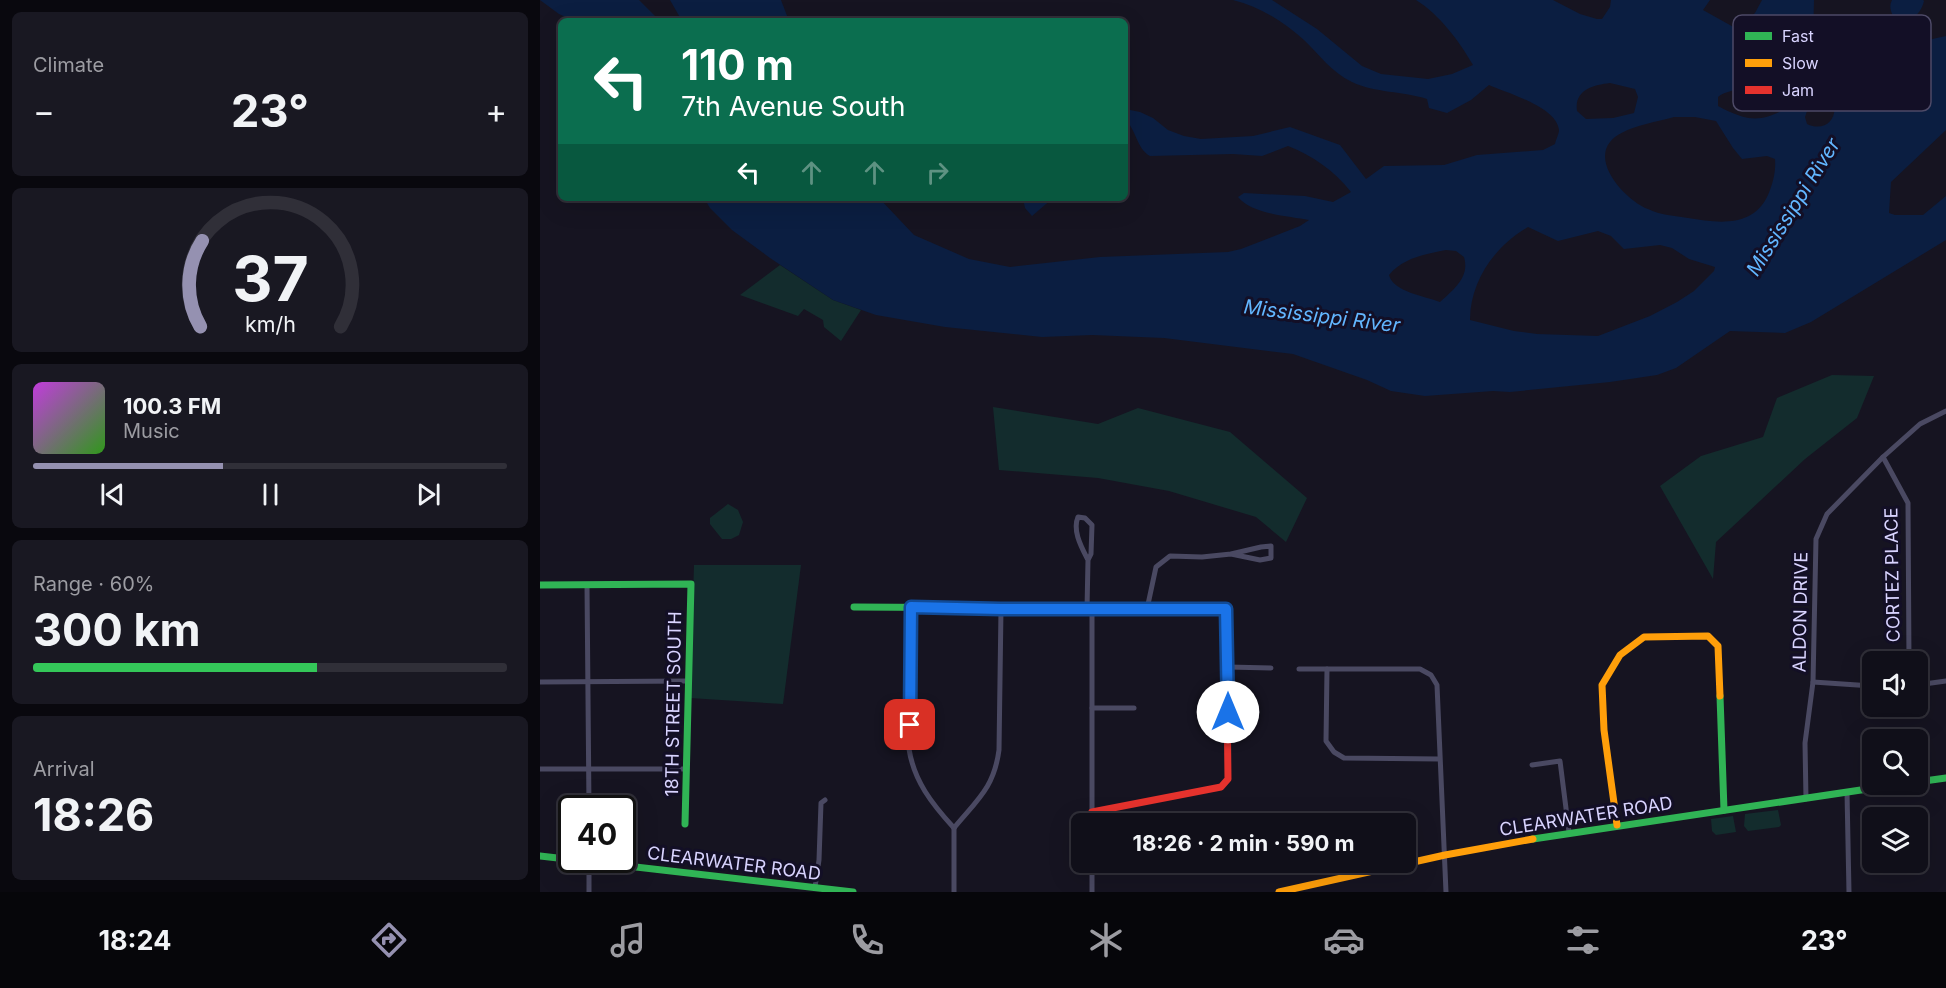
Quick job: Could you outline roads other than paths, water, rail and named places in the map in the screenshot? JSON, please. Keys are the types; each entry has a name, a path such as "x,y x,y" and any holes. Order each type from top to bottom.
{"street":[{"name":"ALDON DRIVE","path":"1806,799 1805,743 1813,682 1816,539 1827,514 1883,457 1920,424 1946,411"},
{"name":"CORTEZ PLACE","path":"1883,457 1908,504 1909,651"},
{"path":"854,607 1001,609 1090,609 1147,609 1226,609 1228,779 1221,788 1092,812 1092,708 1090,609 1088,560 1077,534 1078,517 1086,519 1092,525 1088,560"},
{"path":"1147,609 1156,567 1170,556 1202,557 1271,546 1270,558 1260,560 1231,554"},
{"name":"18TH STREET SOUTH","path":"587,585 691,584 685,824"},
{"path":"540,585 587,585 589,795"},
{"path":"911,607 909,749 911,762 924,791 954,828 954,892"},
{"path":"954,828 990,785 997,769 1000,734 1001,609"},
{"path":"1617,825 1604,729 1602,685 1620,655 1644,637 1708,636 1718,646 1724,810"},
{"path":"1228,667 1271,668"},
{"path":"1299,669 1420,669 1431,675 1437,685 1446,892"},
{"path":"1327,669 1326,741 1335,752 1344,758 1439,759"},
{"path":"540,682 688,681"},
{"path":"1928,683 1946,681"},
{"path":"1813,682 1862,685"},
{"path":"1092,708 1134,708"},
{"path":"1532,765 1560,761 1569,832"},
{"path":"540,769 686,769"},
{"path":"1928,780 1946,778"},
{"name":"CLEARWATER ROAD","path":"1279,892 1445,855 1569,832 1862,790"},
{"path":"1847,792 1849,892"},
{"path":"815,887 819,860 821,803 825,801"},
{"name":"CLEARWATER ROAD","path":"540,856 558,858"},
{"name":"CLEARWATER ROAD","path":"636,866 853,892"},
{"path":"589,873 589,892"},
{"path":"1092,873 1092,892"}],"water":[{"path":"540,0 639,0 657,18 568,18"},
{"path":"670,0 781,0 788,18 680,18"},
{"name":"Mississippi River","path":"1233,0 1272,0 1317,29 1362,66 1381,74 1428,79 1452,74 1473,65 1448,29 1416,0 1553,0 1580,14 1602,19 1610,7 1611,0 1710,0 1703,10 1733,27 1733,90 1718,97 1718,106 1748,118 1765,117 1780,111 1807,111 1805,117 1807,124 1815,126 1827,124 1834,115 1834,111 1931,111 1931,40 1946,36 1946,130 1891,182 1889,213 1923,215 1946,196 1946,240 1811,322 1785,333 1730,331 1676,368 1657,375 1510,392 1425,396 1391,391 1367,380 1293,354 1164,338 1092,335 1042,337 945,327 876,315 833,300 770,258 732,230 706,201 882,201 914,235 969,259 1010,267 1100,257 1228,252 1300,226 1309,220 1261,211 1244,203 1238,197 1244,193 1305,196 1333,202 1351,192 1323,165 1288,146 1262,156 1233,154 1150,156 1145,153 1128,123 1128,110 1153,118 1168,130 1201,139 1253,136 1290,127 1340,145 1366,179 1384,166 1444,165 1477,155 1543,150 1555,144 1559,130 1550,114 1519,97 1489,85 1471,100 1447,113 1429,108 1427,99 1361,86 1338,73 1304,40 1262,11","holes":["1610,83 1635,89 1638,97 1634,113 1613,118 1586,119 1577,111 1578,98 1582,93 1591,87","1674,117 1695,117 1716,121 1742,159 1767,156 1775,159 1773,182 1761,206 1744,218 1734,221 1711,221 1657,213 1640,205 1622,190 1614,181 1605,161 1610,142 1623,132","1528,227 1558,241 1598,231 1611,236 1624,249 1660,245 1672,248 1689,259 1715,267 1714,271 1694,291 1677,302 1650,316 1598,336 1537,334 1470,320 1474,292 1480,278 1495,254","1456,251 1464,257 1465,271 1460,282 1440,302 1410,293 1392,281 1389,275 1401,264 1430,253"]},
{"path":"1762,0 1814,0 1814,15 1753,15"},
{"path":"1892,0 1924,1 1916,15 1893,15"},
{"path":"1024,201 1050,201 1032,216 1025,208"}]}
